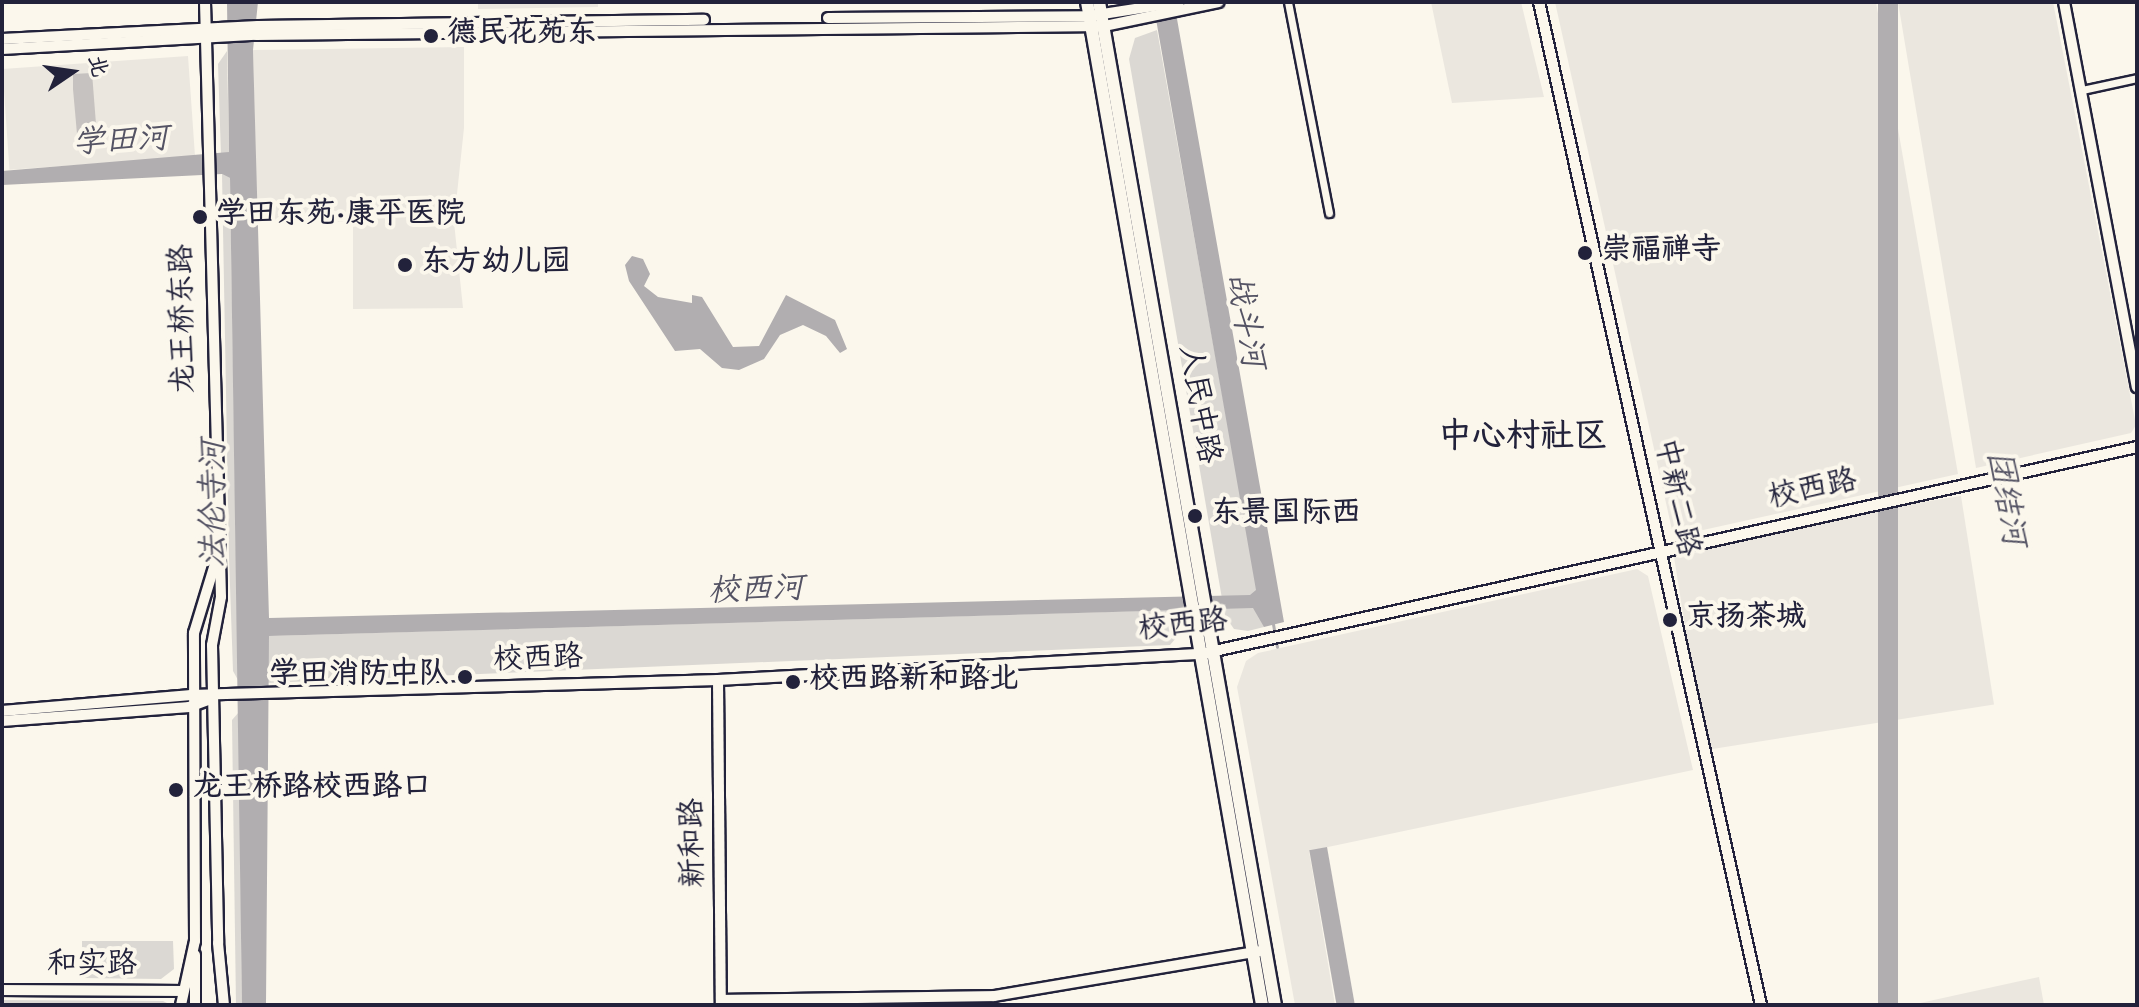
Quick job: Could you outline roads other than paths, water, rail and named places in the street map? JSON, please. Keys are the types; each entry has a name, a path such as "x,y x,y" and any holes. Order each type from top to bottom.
{"main road":[{"name":"人民中路","path":"1087,2 1097,17 1259,951 1275,1005"},
{"name":"人民中路","path":"1259,951 1262,1005"}],"street":[{"name":"龙王桥东路","path":"205,2 216,539 221,597 212,645 213,698 218,943 224,1005"},
{"path":"2,39 257,30 1097,17 1219,2"},
{"path":"1288,2 1329,213"},
{"name":"中新二路","path":"1539,2 1761,1005"},
{"path":"2064,2 2137,387"},
{"path":"2,49 204,32"},
{"path":"2082,90 2137,78"},
{"name":"校西路","path":"2,711 191,695 213,698 718,680 1207,654 1661,550 2137,447"},
{"name":"龙王桥东路","path":"181,1005 195,941 189,707 194,633 214,573 216,539"},
{"name":"新和路","path":"718,680 721,1003"},
{"name":"校西路","path":"2,721 189,707 213,698"},
{"path":"195,941 195,1005"},
{"path":"217,1005 218,943"},
{"path":"721,1003 994,996 1259,951"},
{"name":"和实路","path":"2,990 182,991"}],"waterway":[{"name":"战斗河","path":"1273,624 1277,647"}],"place":[{"name":"德民花苑东","path":"431,36"},
{"name":"学田东苑·康平医院","path":"200,217"},
{"name":"崇福禅寺","path":"1585,253"},
{"name":"东方幼儿园","path":"405,265"},
{"name":"东景国际西","path":"1195,516"},
{"name":"京扬茶城","path":"1670,620"},
{"name":"学田消防中队","path":"465,677"},
{"name":"校西路新和路北","path":"793,682"},
{"name":"龙王桥路校西路口","path":"176,790"}],"district":[{"name":"中心村社区","path":"1523,441"}],"water label":[{"name":"学田河","path":"121,144"},
{"name":"团结河","path":"2003,499"},
{"name":"法伦寺河","path":"217,504"},
{"name":"校西河","path":"756,593"}]}
